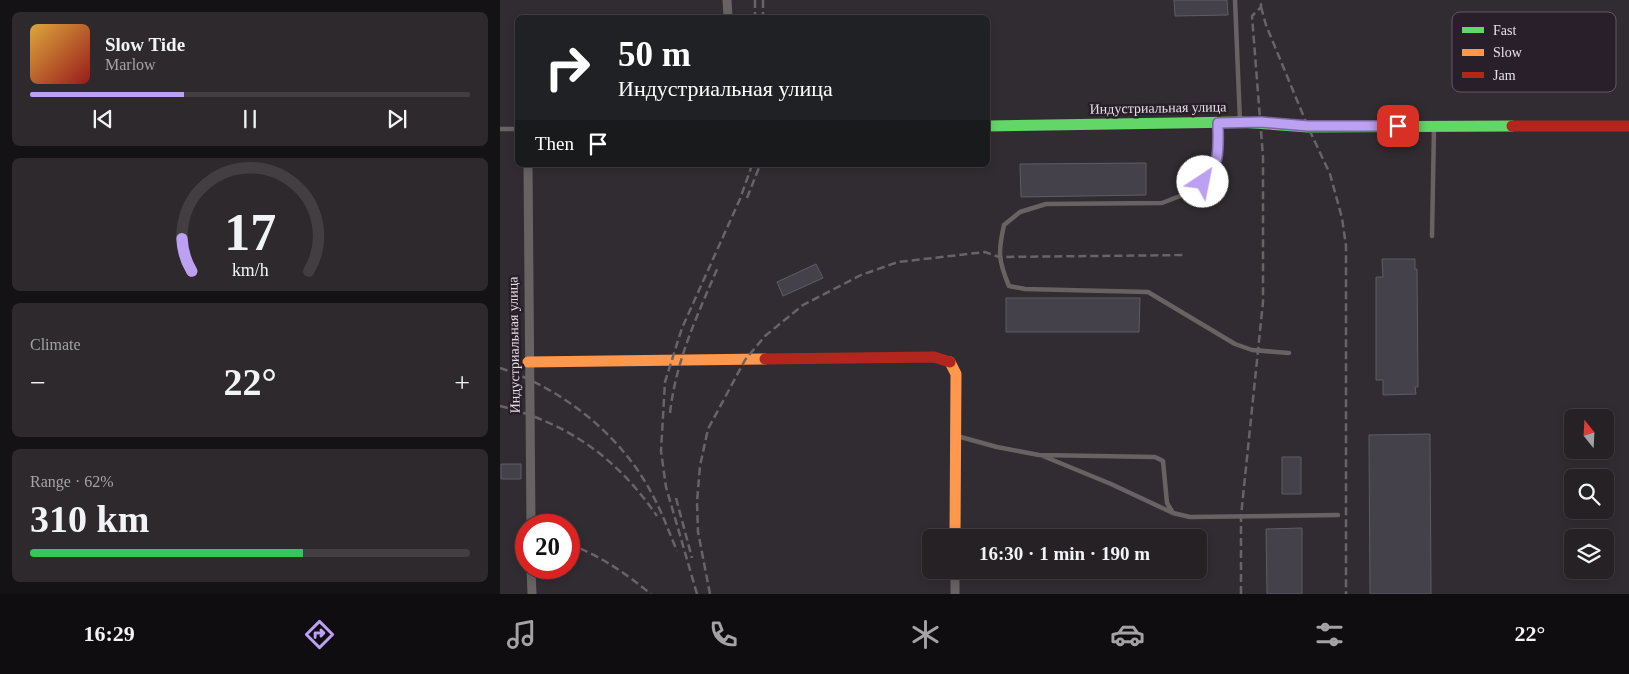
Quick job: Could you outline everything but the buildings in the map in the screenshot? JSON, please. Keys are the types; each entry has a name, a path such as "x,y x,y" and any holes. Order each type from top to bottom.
{"street":[{"path":"727,0 728,15"},
{"name":"Индустриальная улица","path":"990,126 1240,122 1308,126 1629,126"},
{"name":"Индустриальная улица","path":"528,167 528,362 531,514"},
{"path":"528,362 680,358 744,360 934,357 949,362 956,374 955,529"},
{"path":"531,579 532,594"},
{"path":"955,579 955,594"}],"lane":[{"path":"1236,0 1240,122"},
{"path":"1218,123 1218,156 1213,174 1193,191 1162,204 1046,204 1020,212 1004,225 998,257 1001,267 1009,286 1025,289 1148,292 1235,344 1252,350 1289,353"},
{"path":"1432,236 1434,126"},
{"path":"500,129 515,129"},
{"path":"956,436 997,447 1039,455 1155,457 1163,461 1167,503 1173,514"},
{"path":"1039,455 1111,484 1173,514 1190,517 1338,516"}],"railway":[{"path":"755,0 755,15"},
{"path":"763,0 763,15"},
{"path":"1241,594 1241,516 1263,302 1263,157 1252,16 1261,7 1261,2"},
{"path":"1261,7 1266,25 1308,127 1330,174 1342,218 1346,246 1346,594"},
{"path":"697,594 666,487 661,451 665,382 682,328 740,199 751,167"},
{"path":"747,198 759,167"},
{"path":"710,594 698,532 697,502 700,466 708,429 745,360 765,336 803,305 861,275 898,262 985,252 999,257 1186,255"},
{"path":"670,413 682,356 718,267"},
{"path":"500,368 546,388 567,401 607,434 624,453 652,494 677,551"},
{"path":"500,406 548,422 589,446 608,460 625,477 642,495 657,516"},
{"path":"676,498 692,558"},
{"path":"580,549 612,566 651,594"}],"traffic: fast":[{"path":"990,126 1240,122 1308,127 1512,126"}],"traffic: slow":[{"path":"528,362 765,359"},
{"path":"950,362 956,374 955,529"}],"traffic: jam":[{"path":"1512,126 1629,126"},
{"path":"765,359 934,357 950,362"}],"route":[{"path":"1203,182 1213,174 1218,156 1218,123 1261,122 1308,126 1398,126"}]}
